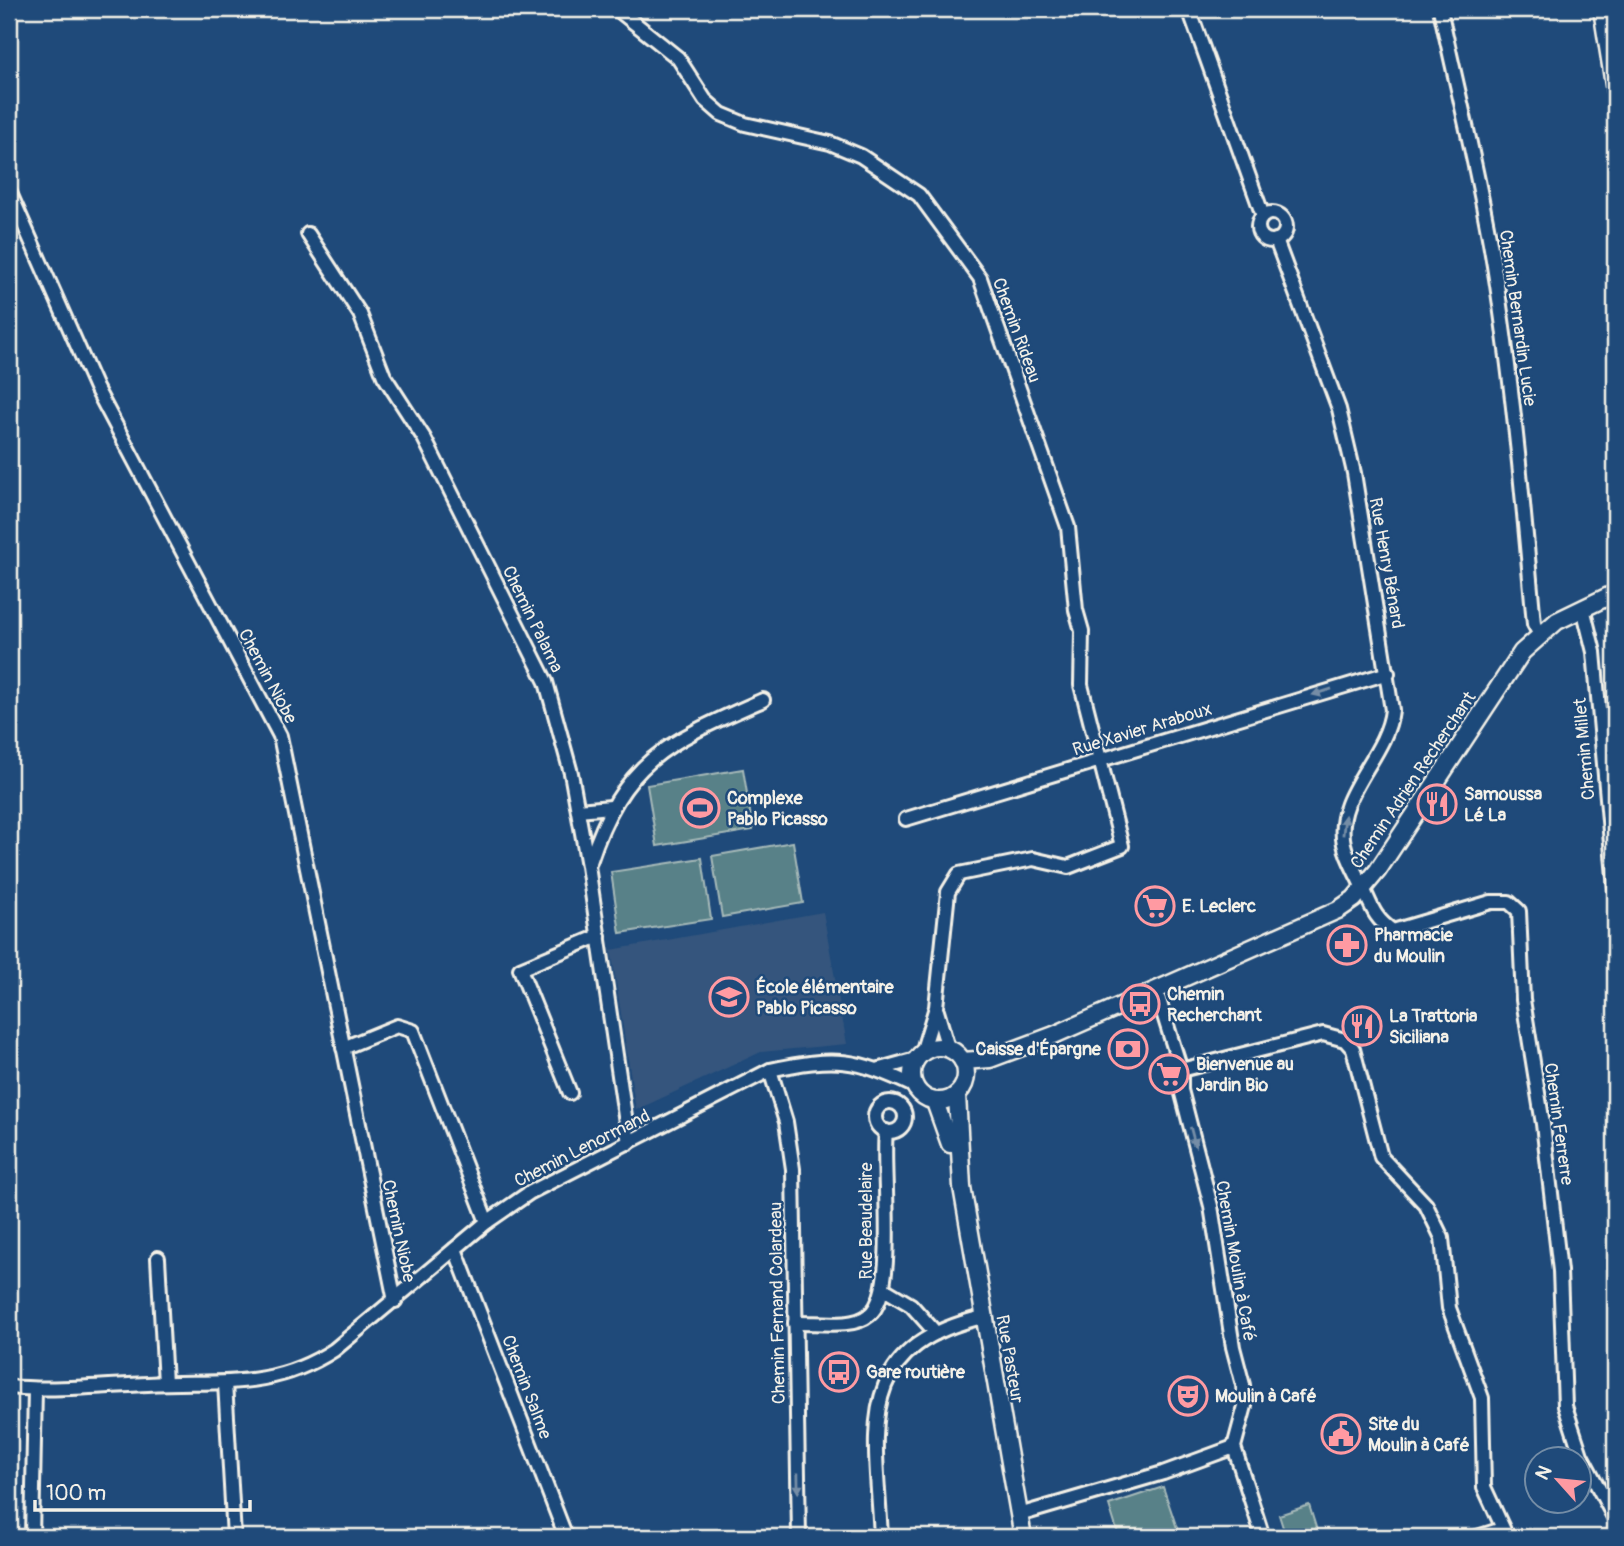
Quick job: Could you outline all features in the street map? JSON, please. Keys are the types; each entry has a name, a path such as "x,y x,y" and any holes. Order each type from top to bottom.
{"main road":[{"path":"1602,9 1615,91"},
{"name":"Chemin Adrien Recherchant","path":"967,1077 990,1059 1309,925 1338,910 1364,889 1522,652 1557,621 1615,593"},
{"path":"939,1046 948,1048 963,1060 967,1077 957,1096 935,1102 927,1099 914,1086 912,1068 919,1056 939,1046"},
{"name":"Chemin Adrien Recherchant","path":"963,1060 990,1059"},
{"name":"Rue Pasteur","path":"957,1096 956,1125 962,1187 1023,1537"},
{"name":"Rue Pasteur","path":"935,1102 962,1187"}],"street":[{"name":"Chemin Rideau","path":"617,9 678,58 705,100 721,114 745,124 830,143 861,156 919,195 980,278 1068,527 1076,610 1082,631 1084,659 1081,685 1122,846 1068,867 1032,859 959,874 948,892 936,1007"},
{"name":"Rue Henry Bénard","path":"1189,9 1263,216 1259,224 1260,233 1267,240 1276,240 1285,231 1285,222 1276,213 1263,216"},
{"name":"Chemin Bernardin Lucie","path":"1440,9 1486,220 1497,286 1519,459 1534,624 1540,635"},
{"name":"Chemin Niobe","path":"9,191 96,388 280,736 395,1301"},
{"name":"Chemin Palama","path":"308,234 360,314 384,376 424,438 546,682 578,810 629,1143"},
{"name":"Rue Henry Bénard","path":"1276,240 1339,409 1354,473 1388,673 1392,710 1389,729 1349,803 1343,820 1344,848 1364,889"},
{"name":"Chemin Millet","path":"1583,608 1594,652 1615,888"},
{"name":"Rue Xavier Araboux","path":"906,819 1388,673"},
{"path":"588,866 611,807 625,786 649,761 692,732 762,700"},
{"path":"578,810 611,807"},
{"name":"Chemin Ferrerre","path":"1364,889 1378,921 1393,931 1491,902 1509,902 1519,911 1523,1000 1544,1124 1560,1271 1565,1406 1581,1455 1615,1519"},
{"path":"570,1093 520,968 599,936"},
{"name":"Chemin Moulin à Café","path":"1156,990 1181,1070 1181,1090 1211,1206 1234,1347 1243,1385 1245,1406 1234,1447"},
{"path":"936,1007 948,1048"},
{"path":"919,1056 936,1007"},
{"path":"343,1048 397,1026 413,1031 487,1222"},
{"path":"1181,1070 1323,1034 1345,1040 1353,1049 1381,1157 1426,1205 1442,1238 1449,1308 1482,1398 1484,1487 1504,1533 1477,1537"},
{"name":"Chemin Lenormand","path":"880,1069 919,1056"},
{"name":"Chemin Lenormand","path":"9,1387 36,1390 165,1383 225,1383 284,1375 308,1367 395,1301 487,1222 529,1193 770,1070 808,1062 844,1061 880,1069 914,1086"},
{"name":"Chemin Fernand Colardeau","path":"770,1070 790,1146 799,1537"},
{"name":"Rue Beaudelaire","path":"795,1322 856,1321 870,1315 884,1289 886,1131"},
{"name":"Chemin Salme","path":"455,1249 566,1537"},
{"path":"158,1258 165,1383"},
{"path":"884,1289 911,1305 936,1333"},
{"path":"881,1537 875,1423 880,1395 894,1369 936,1333 952,1325 983,1317"},
{"path":"225,1383 234,1537"},
{"path":"32,1537 36,1390"},
{"path":"1019,1515 1163,1473 1234,1447 1263,1537"}],"shaded area":[{"name":"École élémentaire Pablo Picasso","path":"823,912 847,1044 761,1052 636,1110 611,950"}],"green space":[{"name":"Complexe Pablo Picasso","path":"743,769 753,830 657,846 647,785"},
{"path":"793,842 803,903 722,917 712,856"},
{"path":"702,858 711,919 620,933 611,872"},
{"path":"1163,1487 1180,1537 1119,1537 1109,1505"},
{"path":"1309,1505 1319,1537 1286,1537 1279,1515"}],"place":[{"name":"Samoussa Lé La","path":"1437,804"},
{"name":"Complexe Pablo Picasso","path":"700,808"},
{"name":"E. Leclerc","path":"1155,906"},
{"name":"Pharmacie du Moulin","path":"1347,945"},
{"name":"École élémentaire Pablo Picasso","path":"729,997"},
{"name":"Chemin Recherchant","path":"1140,1004"},
{"name":"La Trattoria Siciliana","path":"1362,1026"},
{"name":"Caisse d'Épargne","path":"1128,1049"},
{"name":"Bienvenue au Jardin Bio","path":"1169,1074"},
{"name":"Gare routière","path":"839,1372"},
{"name":"Moulin à Café","path":"1188,1396"},
{"name":"Site du Moulin à Café","path":"1341,1434"}]}
